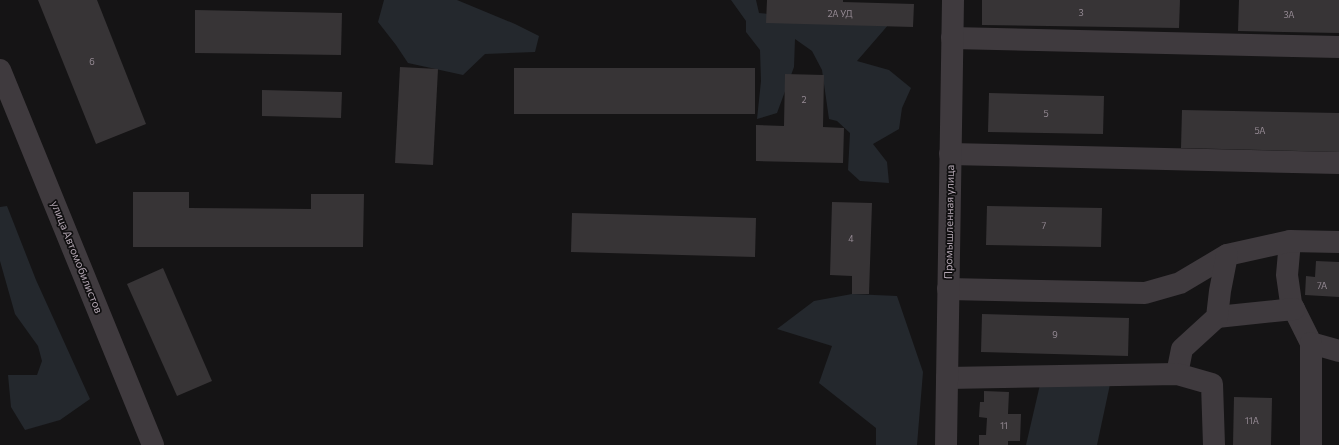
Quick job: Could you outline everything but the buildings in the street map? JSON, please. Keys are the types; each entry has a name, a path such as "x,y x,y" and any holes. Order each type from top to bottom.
{"street":[{"name":"Промышленная улица","path":"946,445 953,0"},
{"path":"952,38 1339,47"},
{"name":"улица Автомобилистов","path":"0,70 153,445"},
{"path":"950,154 1339,163"},
{"path":"948,289 1145,292 1180,283 1227,255 1290,241 1339,242"},
{"path":"1290,241 1287,275 1291,303 1311,343 1311,445"},
{"path":"1217,317 1227,255"},
{"path":"1177,374 1182,349 1217,317 1294,309"},
{"path":"1311,343 1339,351"},
{"path":"947,378 1177,374 1212,384 1214,445"}],"shaded area":[{"path":"384,0 457,0 515,24 539,36 535,52 485,54 463,75 408,63 378,22"},
{"path":"731,0 756,0 759,13 796,17 896,16 857,61 889,70 911,88 902,108 899,129 873,144 887,162 889,183 860,181 848,170 850,133 837,121 829,119 822,70 812,51 795,39 794,67 777,113 757,119 761,81 760,50 746,32 746,21"},
{"path":"7,206 36,280 90,399 60,420 25,430 11,407 8,375 37,375 42,361 38,346 15,314 0,261 0,207"},
{"path":"852,294 897,296 923,372 917,445 876,445 876,428 819,383 832,346 777,329 814,301"},
{"path":"1112,375 1097,445 1026,445 1042,376"}]}
